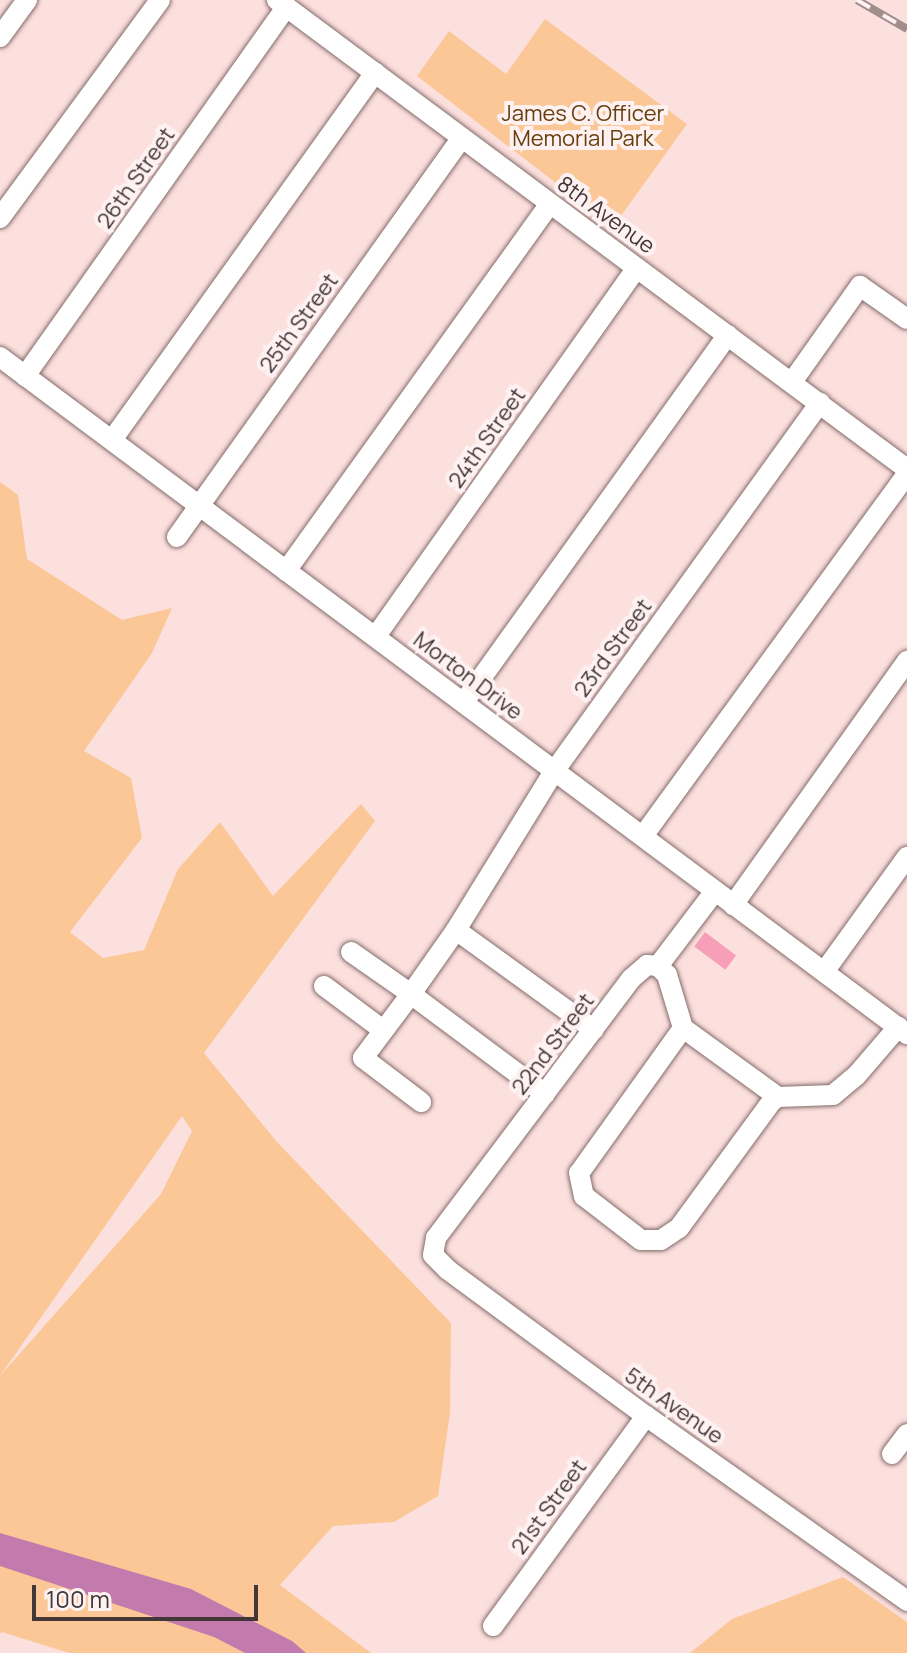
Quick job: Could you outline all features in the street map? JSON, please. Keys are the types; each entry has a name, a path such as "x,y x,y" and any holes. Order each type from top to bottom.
{"street":[{"path":"0,37 27,0"},
{"path":"0,218 160,0"},
{"name":"8th Avenue","path":"282,4 820,402 907,471"},
{"name":"26th Street","path":"25,376 282,4"},
{"path":"112,440 375,73"},
{"name":"25th Street","path":"177,537 462,138"},
{"path":"286,571 550,204"},
{"name":"24th Street","path":"376,636 637,268"},
{"path":"792,382 860,286 907,319"},
{"path":"464,702 728,335"},
{"name":"Morton Drive","path":"0,357 902,1031"},
{"name":"23rd Street","path":"421,1102 363,1058 456,930 555,770 820,402"},
{"path":"643,836 907,471"},
{"path":"733,905 907,661"},
{"path":"824,972 907,857"},
{"name":"22nd Street","path":"436,1238 640,971 647,965 658,966 715,891"},
{"path":"456,930 594,1030"},
{"path":"351,952 545,1094"},
{"path":"658,966 667,975 683,1028 778,1097 833,1095 902,1031"},
{"path":"324,986 383,1030"},
{"path":"683,1028 579,1173 584,1196 608,1217 641,1240 652,1243 671,1235 778,1097"},
{"name":"5th Avenue","path":"436,1238 433,1255 448,1270 646,1416 907,1601"},
{"name":"21st Street","path":"493,1626 646,1416"},
{"path":"892,1454 907,1434"}],"green space":[{"name":"James C. Officer Memorial Park","path":"545,19 687,124 613,227 417,76 449,31 506,74"},
{"path":"0,482 18,495 27,559 122,620 172,608 152,653 84,751 131,778 142,838 70,932 103,958 144,950 178,869 220,822 273,896 361,804 375,821 204,1053 277,1142 451,1323 450,1413 438,1496 394,1522 333,1526 280,1585 371,1653 69,1653 2,1632 0,1634 0,1376","holes":["182,1116 192,1131 161,1194 0,1376"]},
{"path":"843,1577 907,1622 907,1653 690,1653 732,1619"}],"shaded area":[{"path":"0,1533 191,1589 292,1641 306,1653 245,1653 214,1637 0,1566"}],"building":[{"path":"705,932 736,955 725,970 694,946"}],"railway":[{"path":"857,0 907,29"}]}
